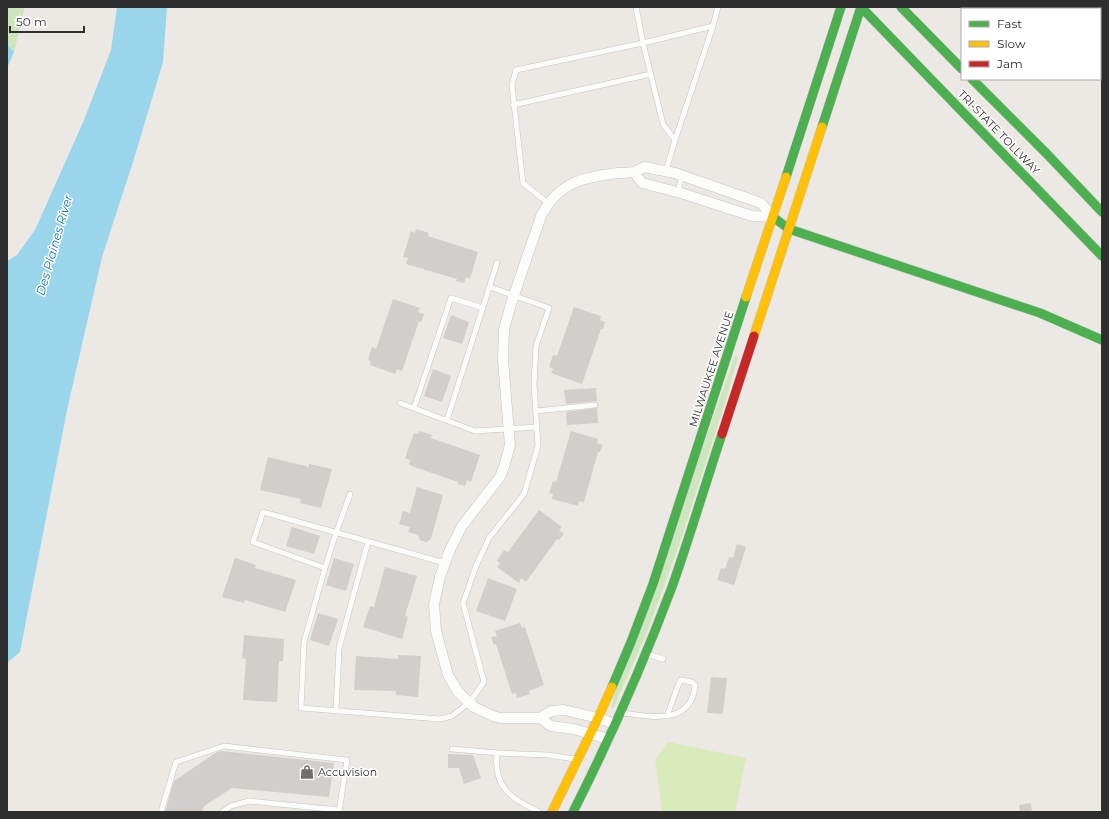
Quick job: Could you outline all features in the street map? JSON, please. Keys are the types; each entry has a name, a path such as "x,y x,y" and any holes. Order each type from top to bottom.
{"main road":[{"name":"MILWAUKEE AVENUE","path":"552,812 591,734 631,642 653,584 841,7"},
{"path":"573,812 616,724 646,654 672,586 861,7"},
{"name":"TRI-STATE TOLLWAY","path":"861,7 1102,256"},
{"path":"901,7 961,68"},
{"name":"TRI-STATE TOLLWAY","path":"973,80 1102,212"},
{"path":"773,217 789,229 1040,313 1102,340"}],"street":[{"path":"616,724 564,710 551,711 540,718 500,718 486,713 469,702 458,692 448,674 436,631 434,604 445,563 462,526 500,477 510,444 503,360 504,329 514,295 541,216 549,204 562,190 585,178 620,173 635,173 644,167 666,171 682,175 760,203 773,217"},
{"path":"635,173 642,183 678,192 752,216 773,217"},
{"path":"540,718 551,726 564,727 608,739"}],"lane":[{"path":"636,7 643,43 663,124 675,140"},
{"path":"666,171 718,7"},
{"path":"549,204 523,183 513,105 512,85 516,70 643,43 713,26"},
{"path":"513,105 651,74"},
{"path":"678,192 682,175"},
{"path":"447,420 497,263"},
{"path":"350,494 325,568 304,642 301,708 440,718 452,716 469,702 484,682 463,603 476,566 489,538 524,494 538,446 534,384 536,346 549,308 490,287"},
{"path":"414,408 450,298 483,308"},
{"path":"400,403 475,430 537,427"},
{"path":"536,411 595,405"},
{"path":"325,568 253,542 263,512 445,563"},
{"path":"336,711 339,648 368,542"},
{"path":"646,654 663,659"},
{"path":"621,712 653,717 671,716 683,710 691,701 695,691 695,685 692,682 681,680 678,683 667,716"},
{"path":"161,812 176,762 224,746 346,760 339,811 249,801 231,806 222,812"},
{"path":"452,749 548,755 578,760"},
{"path":"498,752 496,756 497,772 500,784 517,801 539,812"}],"green space":[{"path":"7,7 25,7 14,52 7,44"},
{"path":"735,356 738,357 725,403 678,548 647,632 613,709 611,708 614,697"},
{"path":"668,742 746,758 735,812 662,812 655,760"}],"water":[{"name":"Des Plaines River","path":"117,7 167,7 163,62 133,162 102,257 67,410 20,652 7,663 7,261 17,255 35,230 84,120 111,50"},
{"path":"7,44 14,52 7,68"}],"building":[{"path":"416,229 429,233 428,236 478,252 470,279 466,277 464,283 456,281 457,279 406,264 408,258 403,257 411,231 415,233"},
{"path":"393,299 420,308 418,312 424,314 421,322 419,321 402,371 397,369 395,374 370,365 371,361 368,360 372,347 376,349"},
{"path":"574,307 601,316 600,320 605,322 603,329 601,329 582,384 551,373 553,369 549,367 553,355 557,356"},
{"path":"451,315 469,322 462,344 443,338"},
{"path":"433,369 451,376 442,402 424,396"},
{"path":"596,388 597,401 566,404 564,390"},
{"path":"597,408 598,423 567,425 566,412"},
{"path":"420,431 432,435 431,438 480,455 471,482 467,480 465,486 458,484 458,482 409,465 410,460 405,458 414,433 418,434"},
{"path":"571,431 598,439 597,443 603,445 600,452 598,452 584,502 579,501 578,506 552,499 553,494 549,493 553,481 556,482"},
{"path":"268,457 309,467 309,464 332,469 321,508 300,503 301,499 260,490"},
{"path":"417,487 443,495 431,539 426,542 420,540 418,535 408,532 410,527 399,524 403,511 410,513"},
{"path":"539,510 562,527 559,530 564,534 559,540 557,539 526,582 521,578 519,583 497,567 500,563 497,561 504,550 508,552"},
{"path":"292,527 320,536 314,554 286,546"},
{"path":"737,544 746,547 734,585 717,580 721,568 725,569 729,557 733,558"},
{"path":"235,558 256,565 255,568 296,580 285,612 245,600 244,603 222,597"},
{"path":"334,558 354,564 346,591 326,585"},
{"path":"385,567 417,576 405,616 408,617 402,639 363,627 370,606 374,607"},
{"path":"488,578 517,589 505,621 476,611"},
{"path":"318,613 338,619 329,646 310,640"},
{"path":"520,623 522,628 525,627 544,685 529,691 530,694 517,698 516,693 512,694 496,644 494,645 491,637 497,636 495,631"},
{"path":"244,635 284,639 283,661 279,661 277,702 243,700 246,659 242,658"},
{"path":"398,655 421,656 418,697 396,695 396,691 354,690 356,656 398,659"},
{"path":"711,677 727,678 723,714 707,713"},
{"path":"222,751 334,763 329,797 232,788 204,806 202,812 165,812 174,781 217,752"},
{"path":"448,754 473,755 481,778 464,784 459,768 448,768"},
{"path":"1031,803 1032,812 1020,812 1019,805"}],"traffic: fast":[{"path":"786,177 841,7"},
{"path":"822,127 861,7"},
{"path":"861,7 1102,256"},
{"path":"901,7 961,68"},
{"path":"973,80 1102,212"},
{"path":"773,217 789,229 1040,313 1102,340"},
{"path":"612,687 653,584 746,297"},
{"path":"573,812 613,729 661,616 679,568 722,434"}],"traffic: slow":[{"path":"754,336 822,127"},
{"path":"746,297 786,177"},
{"path":"552,812 612,687"}],"traffic: jam":[{"path":"722,434 754,336"}],"place":[{"name":"Accuvision","path":"307,772"}]}
